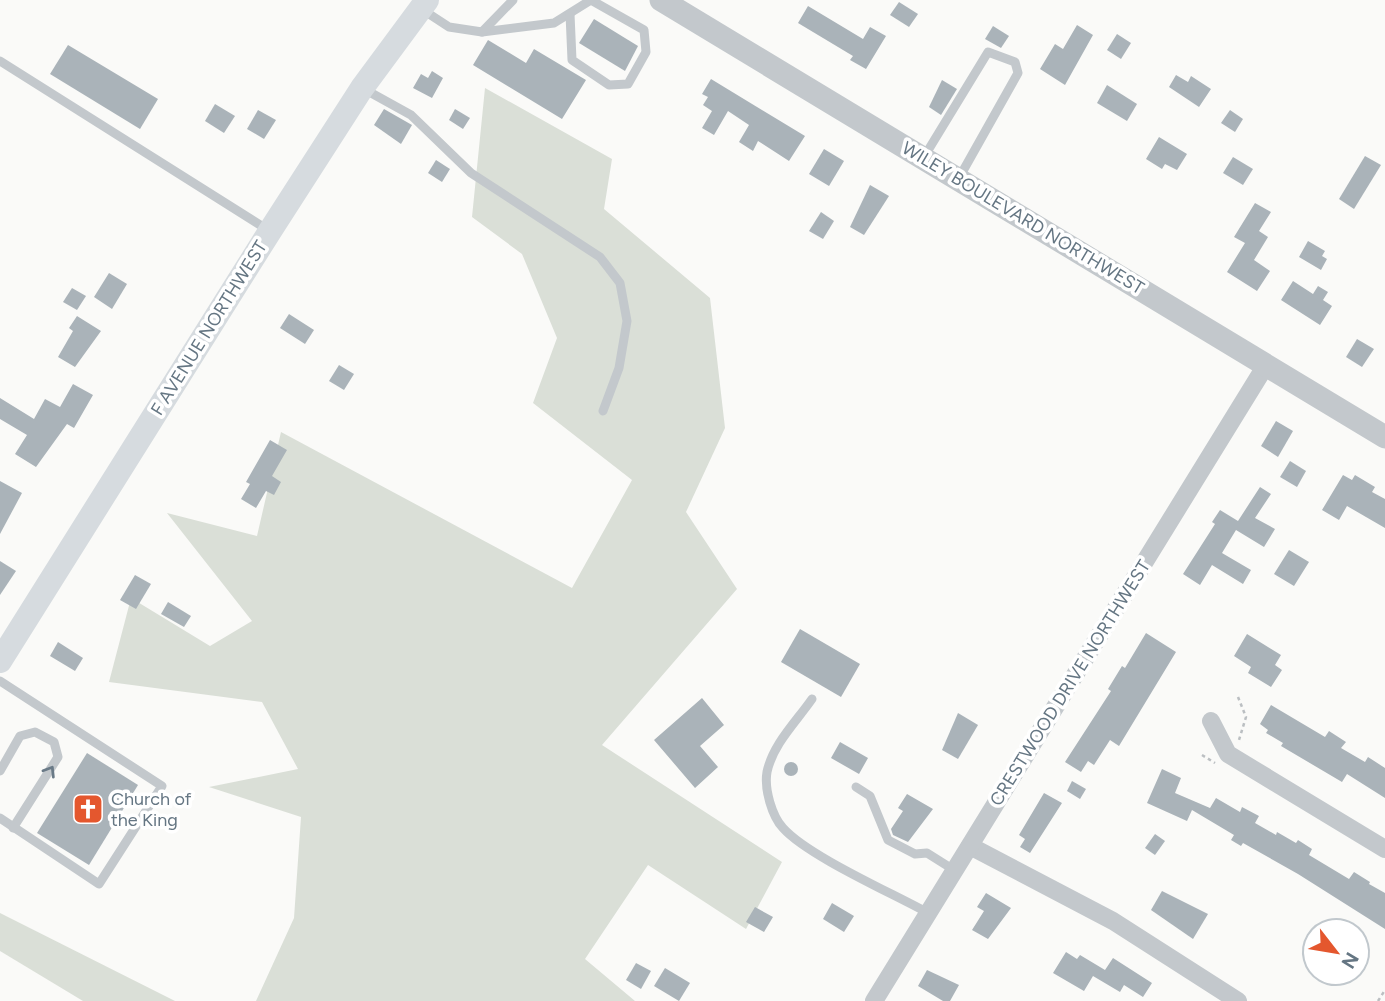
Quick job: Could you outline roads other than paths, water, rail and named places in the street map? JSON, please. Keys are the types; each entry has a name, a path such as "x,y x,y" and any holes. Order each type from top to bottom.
{"main road":[{"name":"F AVENUE NORTHWEST","path":"0,661 362,88 424,4"}],"street":[{"name":"WILEY BOULEVARD NORTHWEST","path":"661,0 1385,437"},
{"name":"CRESTWOOD DRIVE NORTHWEST","path":"874,1001 1266,365"},
{"path":"1210,721 1228,754 1385,849"},
{"path":"970,846 1114,920 1238,1001"}],"lane":[{"path":"482,32 513,0"},
{"path":"424,4 449,27 482,32 554,23 591,0 644,30 646,52 628,84 609,85 572,60 570,14"},
{"path":"923,159 988,52 1015,62 1018,73 958,179"},
{"path":"0,61 270,231"},
{"path":"362,88 411,116 471,173 600,257 620,283 627,321 619,368 603,411"},
{"path":"0,681 162,786 99,884 0,818"},
{"path":"812,699 774,751 766,775 774,815 783,829 809,847 928,913"},
{"path":"0,771 20,736 35,732 54,742 58,757 13,828"},
{"path":"856,787 870,796 888,840 915,854 927,853 954,870"}],"place":[{"name":"Church of the King","path":"88,809"}]}
